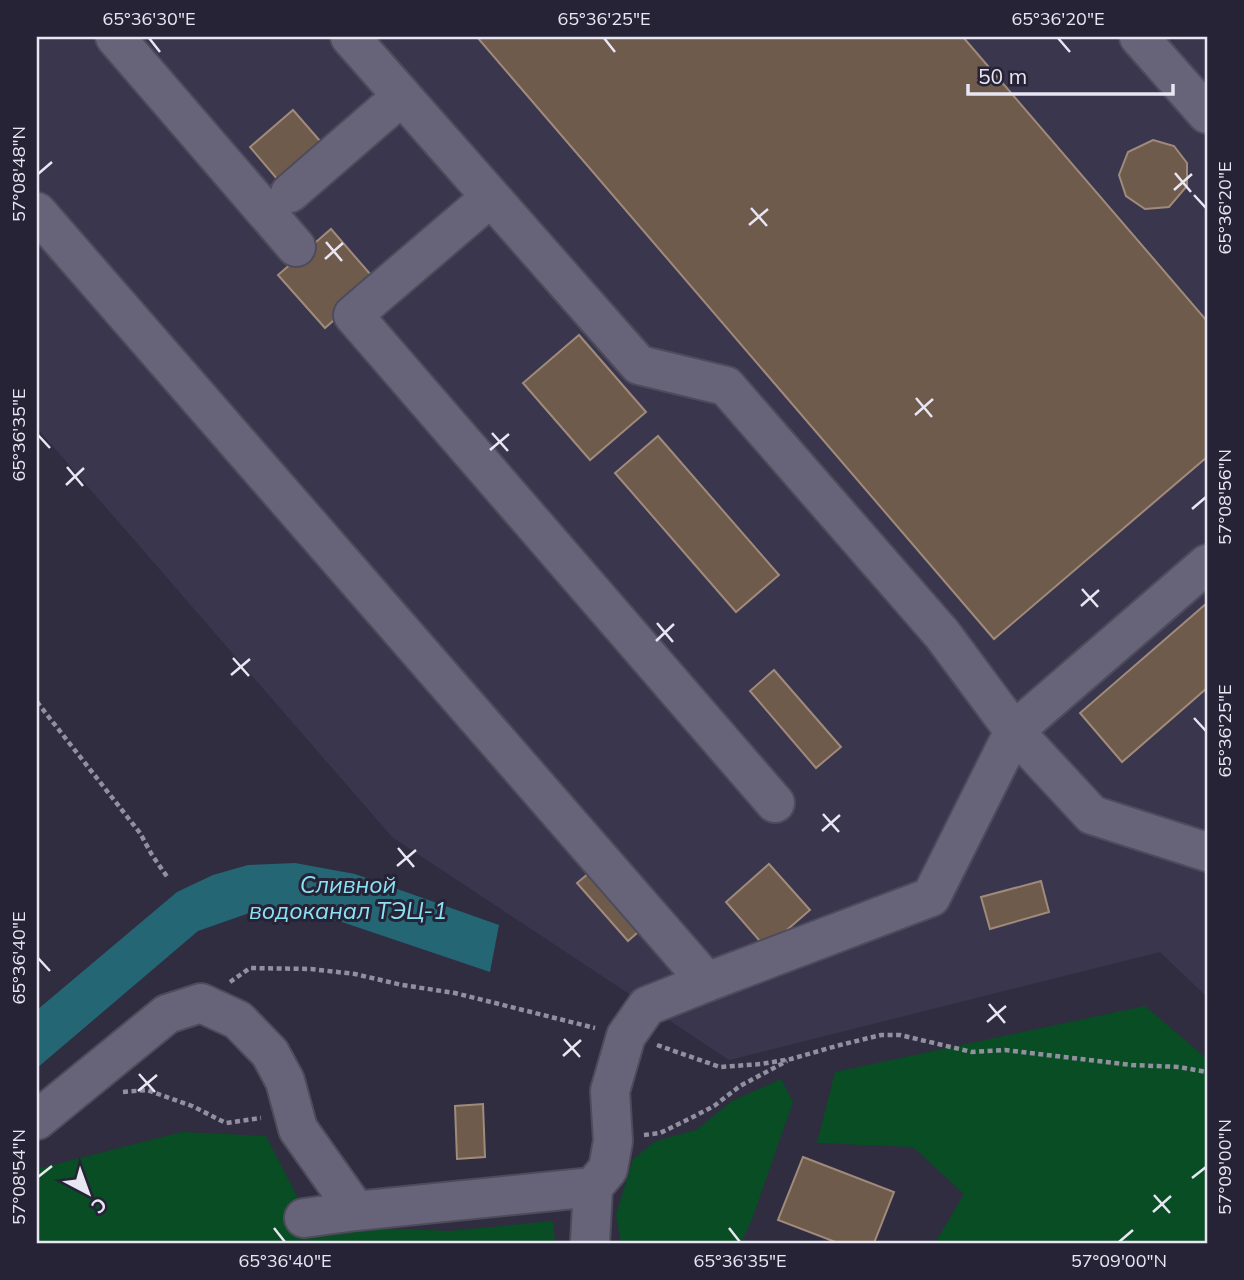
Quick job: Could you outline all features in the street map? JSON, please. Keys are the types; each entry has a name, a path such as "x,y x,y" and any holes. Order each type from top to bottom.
{"lane":[{"path":"115,37 296,247"},
{"path":"350,37 639,365 726,386 942,634 1014,731 1092,815 1207,852"},
{"path":"1139,37 1207,114"},
{"path":"290,193 402,96"},
{"path":"491,197 353,315 775,803"},
{"path":"37,212 707,982"},
{"path":"590,1243 593,1188 608,1169 614,1141 610,1091 626,1036 647,1006 931,897 1014,731 1207,564"},
{"path":"37,1121 167,1014 201,1003 238,1020 270,1053 285,1081 298,1129 356,1211"},
{"path":"304,1218 593,1188"}],"path":[{"path":"37,702 140,833 168,878"},
{"path":"201,1003 250,968 311,969 355,974 455,993 648,1041 720,1068 791,1059 881,1035 900,1034 972,1052 1005,1050 1207,1072"},
{"path":"614,1141 660,1132 681,1123 714,1106 740,1086 791,1059"},
{"path":"111,1093 147,1090 192,1106 226,1123 270,1117 298,1129"}],"shaded area":[{"path":"37,37 1207,37 1207,997 1160,952 729,1060 392,837 37,428"}],"green space":[{"path":"1145,1006 1207,1059 1207,1243 935,1243 964,1194 913,1147 817,1143 835,1072"},
{"path":"781,1079 793,1102 741,1243 621,1243 616,1215 633,1159 656,1141 696,1130 732,1101"},
{"path":"182,1132 266,1136 302,1206 371,1228 449,1231 553,1221 555,1243 37,1243 37,1169"}],"water":[{"name":"Сливной водоканал ТЭЦ-1","path":"295,863 355,874 499,925 490,972 342,922 290,912 255,911 198,931 37,1068 37,1010 177,892 213,875 248,865"}],"building":[{"path":"477,37 963,37 1207,321 1207,457 994,639"},
{"path":"293,110 327,149 284,187 250,147"},
{"path":"1153,140 1174,146 1187,163 1187,186 1169,207 1145,209 1126,196 1119,175 1128,152"},
{"path":"331,229 377,282 325,328 278,275"},
{"path":"579,335 646,412 590,460 523,383"},
{"path":"658,436 779,575 736,612 615,473"},
{"path":"1207,603 1207,688 1122,762 1080,713"},
{"path":"774,670 841,747 816,768 750,691"},
{"path":"769,864 810,910 766,948 726,902"},
{"path":"595,868 645,926 628,941 577,883"},
{"path":"1041,881 1049,912 990,929 981,897"},
{"path":"483,1104 485,1157 457,1159 455,1106"},
{"path":"803,1157 894,1192 874,1243 838,1243 778,1220"}]}
